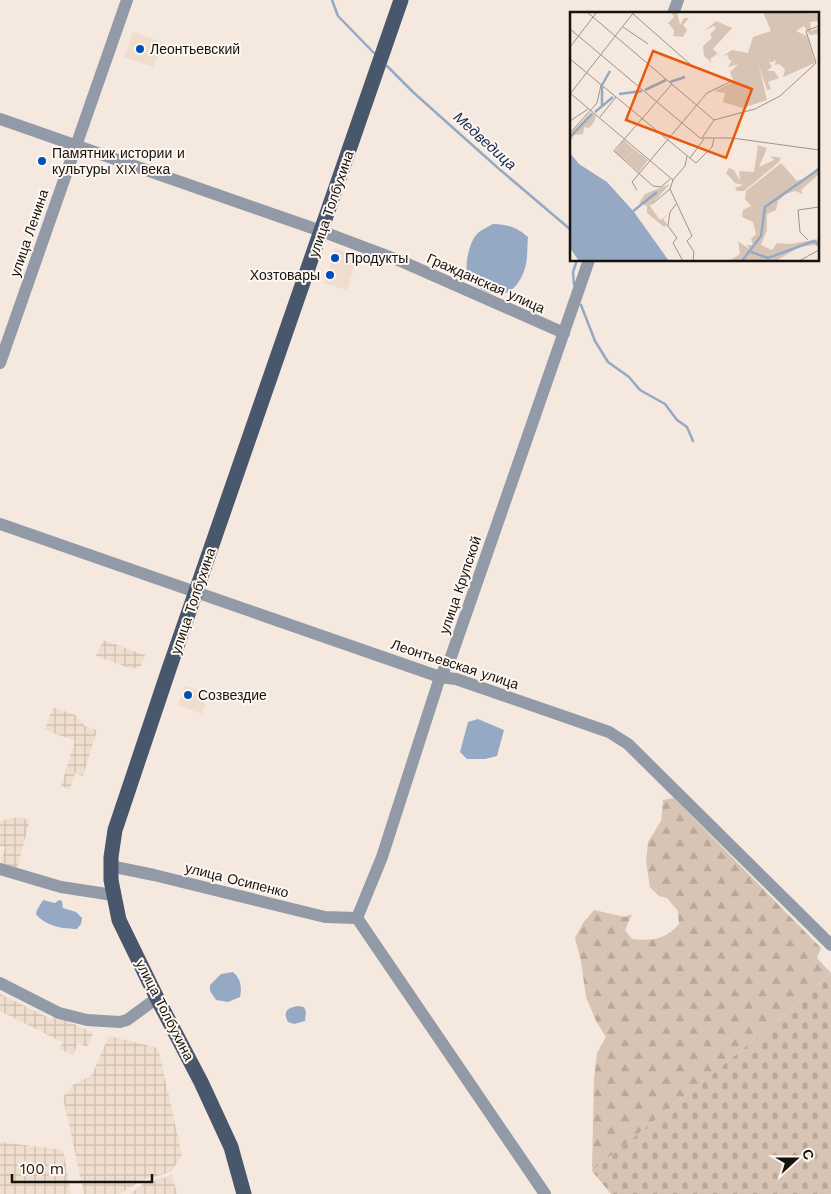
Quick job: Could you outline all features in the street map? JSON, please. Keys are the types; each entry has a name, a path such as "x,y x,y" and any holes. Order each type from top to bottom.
{"main road":[{"name":"улица Толбухина","path":"244,1194 231,1147 201,1082 119,920 113,895 110,866 115,830 401,0"}],"street":[{"name":"улица Ленина","path":"0,363 127,0"},
{"path":"674,12 678,0"},
{"name":"Гражданская улица","path":"0,120 321,231 403,262 564,333"},
{"name":"улица Крупской","path":"357,918 382,857 440,677 451,657 589,261"},
{"name":"Леонтьевская улица","path":"0,524 440,677 456,679 609,732 628,744 831,945"},
{"name":"улица Осипенко","path":"110,866 154,875 324,918 357,918"},
{"path":"0,869 53,885 113,895"},
{"path":"357,918 544,1194"},
{"path":"0,983 59,1013 87,1020 120,1022 127,1020 157,998"}],"shaded area":[{"path":"133,32 162,42 153,67 124,57"},
{"path":"335,248 357,256 347,290 324,283"},
{"path":"103,640 145,655 141,666 132,669 96,656"},
{"path":"185,686 208,693 202,714 178,705"},
{"path":"53,707 75,715 85,726 97,730 83,776 75,773 70,789 61,786 75,741 45,730"},
{"path":"18,817 30,820 17,869 0,865 5,847 0,846 0,821"},
{"path":"0,994 51,1019 54,1015 93,1033 87,1047 78,1043 73,1055 60,1049 62,1042 0,1011"},
{"path":"109,1036 158,1048 182,1155 171,1172 142,1180 120,1194 84,1194 63,1097 73,1085 92,1075"},
{"path":"0,1142 63,1150 71,1194 0,1194"},
{"path":"172,1175 177,1194 130,1194 143,1184"}],"green space":[{"path":"674,798 821,948 817,958 831,973 780,1019 592,1171 594,1079 597,1053 606,1037 596,1021 586,997 581,961 575,938 583,923 594,910 625,917 632,914 625,930 632,939 646,940 658,938 669,933 679,924 678,911 667,898 659,896 650,887 646,862 648,842 661,821 663,800"},
{"path":"831,973 831,1194 611,1194 592,1171 780,1019"}],"water":[{"path":"493,224 512,227 528,237 527,261 522,276 514,288 503,294 496,294 481,289 471,282 467,274 468,254 472,241 479,232"},
{"path":"478,719 504,730 497,756 485,759 467,759 460,752 468,722"},
{"path":"43,900 55,903 59,900 62,901 63,908 76,912 82,918 81,924 77,929 72,929 55,926 44,921 36,914"},
{"path":"233,972 240,984 240,997 228,1002 216,1000 210,991 210,985 221,974"},
{"path":"298,1006 304,1007 306,1012 305,1021 294,1024 288,1022 287,1011"}],"waterway":[{"name":"Медведица","path":"332,0 338,16 374,53"},
{"name":"Медведица","path":"387,66 414,93 498,168 570,229"},
{"name":"Медведица","path":"574,285 573,272 577,261"},
{"name":"Медведица","path":"581,305 595,341 608,362 629,377 640,390 665,404 677,420 687,427 693,441"}],"place":[{"name":"Леонтьевский","path":"140,49"},
{"name":"Памятник истории и культуры XIX века","path":"42,161"},
{"name":"Продукты","path":"335,258"},
{"name":"Хозтовары","path":"330,275"},
{"name":"Созвездие","path":"188,695"}]}
